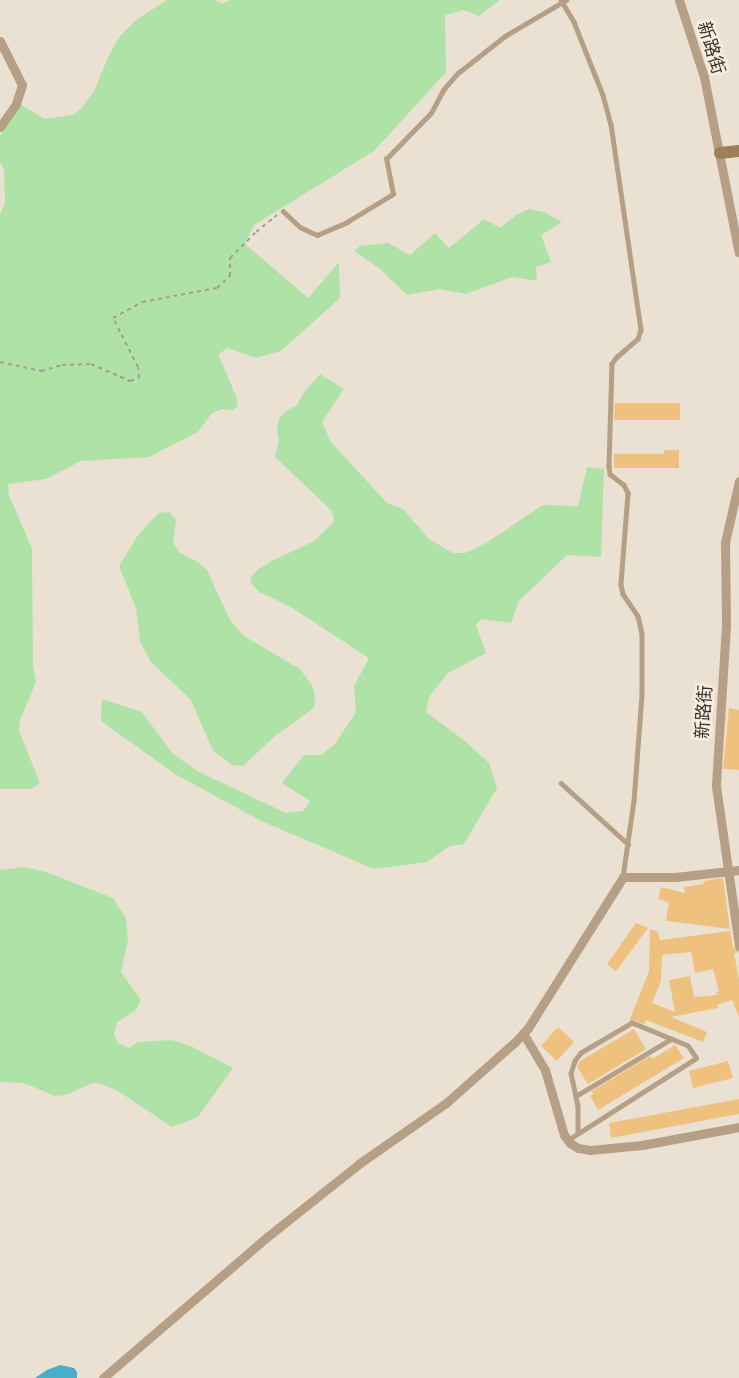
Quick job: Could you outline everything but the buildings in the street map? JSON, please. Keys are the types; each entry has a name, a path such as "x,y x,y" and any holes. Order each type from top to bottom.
{"street":[{"name":"新路街","path":"679,0 704,78 739,253"},
{"path":"0,41 22,85 16,104 0,127"},
{"path":"720,154 739,152"},
{"name":"新路街","path":"739,481 725,542 726,625 716,786 739,946"},
{"path":"103,1378 196,1296 360,1163 446,1103 523,1033 623,877 674,877 739,870"},
{"path":"523,1033 545,1070 568,1140 578,1148 590,1150 616,1148 739,1127"}],"lane":[{"path":"283,210 300,227 317,235 347,222 393,194 386,159 431,113 442,90 505,36 563,1 574,22 603,95 611,124 641,330 638,339 617,357 612,364 608,466 610,474 624,485 628,493 621,585 623,594 638,616 642,632 641,704 634,801 623,877"},
{"path":"561,783 628,844"},
{"path":"568,1140 696,1058 688,1046 632,1023 578,1056 571,1073 576,1096 578,1133"},
{"path":"576,1096 671,1039"}],"path":[{"path":"0,362 41,371 62,365 91,364 130,381 139,378 138,367 113,318 142,302 217,288 230,276 230,258 256,232 283,210"}],"green space":[{"path":"167,0 215,0 222,4 229,0 500,0 479,16 464,10 445,15 446,72 374,151 254,225 245,244 308,298 339,262 340,298 281,351 256,358 228,348 218,354 236,396 238,406 233,410 222,409 212,413 199,431 149,457 81,461 46,479 8,484 9,495 32,549 33,666 36,682 20,720 19,731 40,783 31,789 0,789 0,214 5,203 4,169 0,162 0,136 20,104 45,119 72,115 81,109 94,91 109,55 120,36 136,20"},
{"path":"529,209 544,212 562,222 541,235 551,262 536,267 537,281 512,277 466,294 439,289 407,295 380,269 354,251 360,246 388,243 410,255 435,233 449,248 484,219 500,228 516,215"},
{"path":"320,374 344,389 322,422 331,442 387,503 403,509 429,539 453,553 465,553 486,543 543,505 578,506 587,467 604,469 601,557 567,555 519,601 511,623 481,619 476,625 486,653 448,673 429,697 426,712 465,741 489,763 497,788 464,844 450,846 427,862 374,869 259,820 175,774 101,721 102,699 142,712 172,753 197,771 286,813 303,811 310,801 282,783 304,755 321,755 335,744 356,712 354,686 369,658 289,606 259,592 252,584 250,578 257,570 272,561 314,541 334,522 332,511 275,457 279,440 277,430 279,419 286,411 296,406 305,391"},
{"path":"169,512 176,520 173,543 179,552 198,562 207,570 230,620 244,636 300,669 313,687 314,708 276,735 243,766 232,765 213,751 191,700 150,661 140,641 136,608 119,566 136,538 151,521 159,513"},
{"path":"25,867 46,872 113,898 126,918 128,940 121,972 141,1000 136,1010 117,1022 114,1033 118,1043 129,1048 138,1042 172,1040 193,1047 233,1068 198,1117 172,1127 118,1091 102,1084 92,1083 66,1095 55,1096 24,1083 0,1082 0,870"}],"water":[{"path":"60,1365 74,1368 77,1372 77,1378 35,1378 47,1370"}]}
